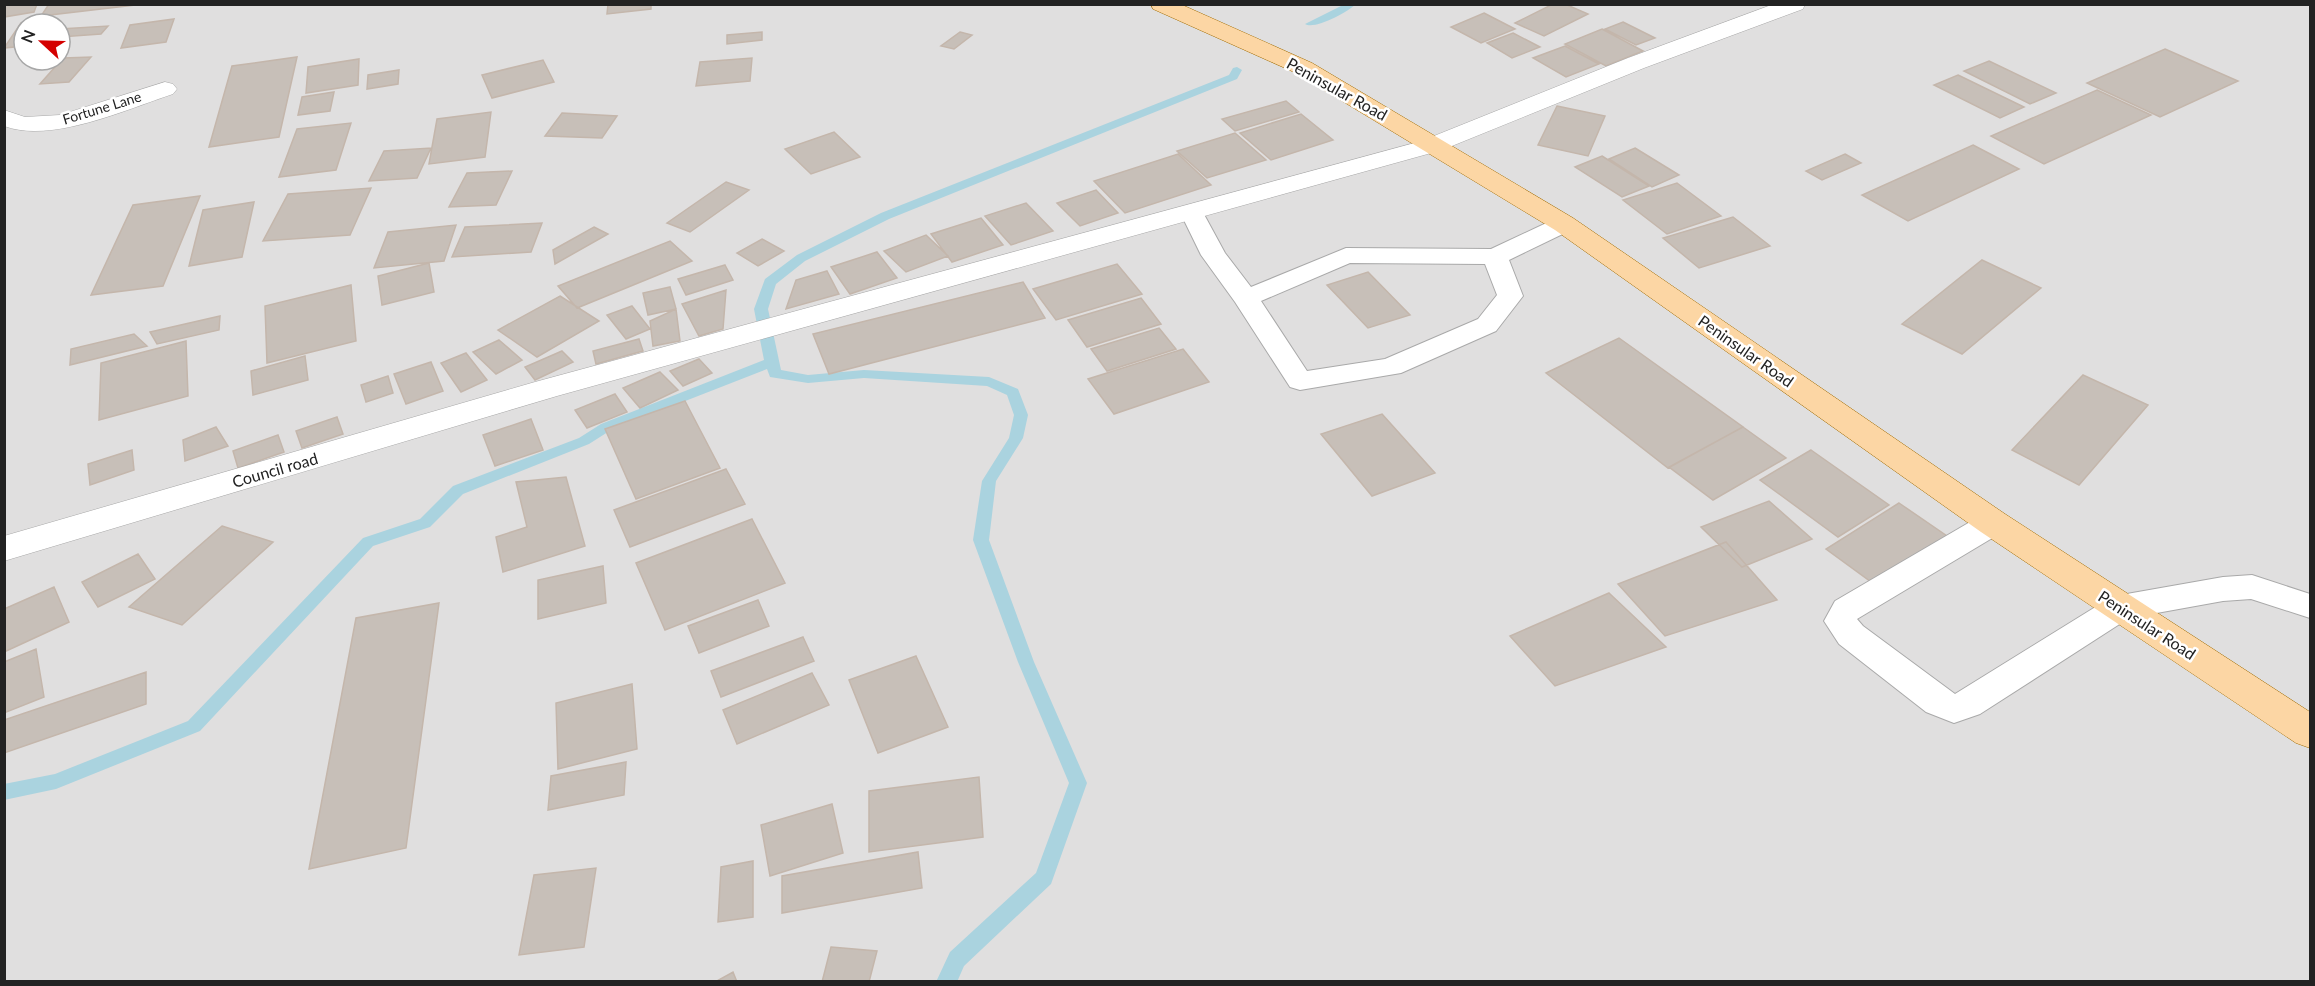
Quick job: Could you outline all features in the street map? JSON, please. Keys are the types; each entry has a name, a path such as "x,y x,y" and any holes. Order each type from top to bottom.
{"main road":[{"name":"Peninsular Road","path":"1161,4 1304,68 1564,224 1993,523 2310,732"}],"street":[{"name":"Council road","path":"4,549 546,389 1433,145 1636,63 1795,4"},
{"name":"Fortune Lane","path":"4,117 21,124 62,122 165,89"}],"lane":[{"path":"1192,212 1213,255 1246,298 1300,381 1391,367 1487,325 1510,296 1496,257"},
{"path":"1246,298 1346,255 1496,257 1564,224"},
{"path":"1993,523 1846,610 1840,621 1851,635 1938,702 1954,709 1968,704 2121,607 2223,589 2252,587 2310,606"}],"shaded area":[{"path":"5,5 2310,5 2310,981 5,981"}],"building":[{"path":"4,4 37,4 34,12 12,12 12,16 4,17"},
{"path":"49,4 144,4 72,12 44,12"},
{"path":"608,4 651,4 651,9 607,14"},
{"path":"1553,4 1565,4 1588,14 1544,36 1515,23"},
{"path":"1484,13 1515,29 1481,43 1451,27"},
{"path":"174,19 166,42 121,48 130,25"},
{"path":"1623,22 1655,38 1636,45 1605,29"},
{"path":"108,26 101,34 72,36 72,28"},
{"path":"1602,29 1643,51 1606,66 1565,44"},
{"path":"762,32 762,40 727,44 727,35"},
{"path":"960,32 972,35 954,49 941,46"},
{"path":"1513,33 1540,47 1512,58 1487,43"},
{"path":"12,36 12,47 4,48"},
{"path":"1565,46 1599,64 1566,77 1533,58"},
{"path":"2165,49 2238,81 2160,117 2087,83"},
{"path":"91,57 69,82 40,84 51,72 72,72 72,58"},
{"path":"297,57 279,137 209,147 232,66"},
{"path":"752,58 750,81 696,86 700,62"},
{"path":"359,59 358,85 306,93 308,67"},
{"path":"543,60 554,82 492,98 482,75"},
{"path":"1989,61 2056,93 2030,104 1964,71"},
{"path":"399,70 398,84 367,89 368,75"},
{"path":"1958,75 2024,107 2000,118 1934,85"},
{"path":"2097,90 2151,115 2044,164 1991,136"},
{"path":"334,92 330,111 298,115 302,97"},
{"path":"1286,101 1299,112 1235,131 1222,119"},
{"path":"1557,106 1605,116 1588,156 1538,145"},
{"path":"491,112 485,157 429,164 437,119"},
{"path":"562,113 617,116 602,138 545,136"},
{"path":"1301,114 1333,140 1271,160 1240,133"},
{"path":"351,123 336,170 279,177 297,129"},
{"path":"834,132 860,157 811,174 785,149"},
{"path":"1235,133 1266,160 1207,178 1177,151"},
{"path":"1973,145 2019,169 1908,221 1862,195"},
{"path":"431,148 417,178 369,181 384,151"},
{"path":"1635,148 1679,175 1652,187 1609,159"},
{"path":"1178,154 1211,185 1125,213 1094,181"},
{"path":"1845,154 1861,163 1822,180 1806,171"},
{"path":"1602,156 1649,186 1622,197 1575,167"},
{"path":"512,171 496,205 449,207 467,173"},
{"path":"726,182 749,190 690,232 667,223"},
{"path":"1677,183 1721,216 1667,234 1623,200"},
{"path":"371,188 350,235 263,241 288,194"},
{"path":"1096,190 1118,213 1080,226 1057,203"},
{"path":"200,196 163,286 91,295 133,205"},
{"path":"254,202 242,257 189,266 203,210"},
{"path":"1026,203 1053,231 1011,245 985,216"},
{"path":"1733,217 1770,246 1699,268 1663,238"},
{"path":"981,218 1003,245 952,262 931,234"},
{"path":"542,223 531,252 452,257 465,227"},
{"path":"456,225 444,261 374,268 388,232"},
{"path":"594,227 608,234 555,264 553,250"},
{"path":"926,235 948,256 906,272 884,251"},
{"path":"762,239 784,251 758,266 737,253"},
{"path":"670,241 692,261 577,308 558,286"},
{"path":"877,252 897,278 850,294 831,267"},
{"path":"1982,260 2041,288 1962,354 1902,324"},
{"path":"429,263 434,292 382,305 378,276"},
{"path":"1117,264 1142,294 1056,320 1033,289"},
{"path":"725,265 733,280 686,295 678,279"},
{"path":"827,271 839,294 786,309 796,280"},
{"path":"1368,272 1410,315 1368,328 1327,285"},
{"path":"1023,282 1045,318 829,374 813,334"},
{"path":"351,285 356,341 267,363 265,306"},
{"path":"670,287 676,309 648,315 643,293"},
{"path":"726,290 723,329 699,336 682,304"},
{"path":"560,296 599,321 537,357 498,330"},
{"path":"1141,298 1161,324 1087,347 1068,320"},
{"path":"632,306 650,329 626,339 607,315"},
{"path":"676,309 680,341 653,346 650,321"},
{"path":"220,316 219,330 157,344 150,332"},
{"path":"1159,328 1176,349 1107,371 1091,349"},
{"path":"134,334 147,346 70,365 71,349"},
{"path":"1619,338 1743,427 1668,468 1546,373"},
{"path":"639,339 643,351 596,364 593,351"},
{"path":"499,340 522,360 496,374 473,352"},
{"path":"186,341 188,396 99,420 101,363"},
{"path":"1183,349 1209,382 1114,414 1088,379"},
{"path":"562,351 573,362 535,380 525,367"},
{"path":"466,353 487,380 461,392 441,363"},
{"path":"305,356 308,380 253,395 251,371"},
{"path":"699,359 712,373 683,386 670,371"},
{"path":"431,362 443,391 406,404 394,374"},
{"path":"660,372 678,390 640,408 623,388"},
{"path":"2083,375 2148,405 2079,485 2012,450"},
{"path":"388,376 393,393 366,402 361,385"},
{"path":"615,394 627,412 587,428 575,410"},
{"path":"685,401 720,468 636,499 605,429"},
{"path":"1382,414 1435,473 1372,496 1321,434"},
{"path":"337,417 343,434 302,448 296,431"},
{"path":"531,419 543,450 495,466 483,435"},
{"path":"216,427 228,446 185,461 183,440"},
{"path":"1743,427 1786,458 1713,500 1669,467"},
{"path":"278,435 284,452 238,468 233,451"},
{"path":"132,450 134,470 90,485 88,464"},
{"path":"1811,450 1889,505 1838,537 1760,480"},
{"path":"726,469 745,504 630,547 614,510"},
{"path":"566,477 585,546 503,572 496,537 527,527 516,482"},
{"path":"1769,501 1812,539 1742,567 1701,527"},
{"path":"1899,503 1947,536 1874,584 1826,549"},
{"path":"752,519 785,583 665,630 636,563"},
{"path":"222,526 273,542 182,625 129,607"},
{"path":"1726,542 1777,600 1665,636 1618,584"},
{"path":"138,554 155,579 98,607 82,582"},
{"path":"603,566 606,603 538,619 538,580"},
{"path":"54,587 69,622 4,652 4,609"},
{"path":"1609,593 1666,647 1555,686 1510,636"},
{"path":"758,600 769,626 699,653 688,626"},
{"path":"439,603 406,848 309,869 356,618"},
{"path":"803,637 814,661 721,697 711,671"},
{"path":"36,649 44,697 4,713 4,662"},
{"path":"916,656 948,727 878,753 849,680"},
{"path":"146,672 146,704 4,753 4,720"},
{"path":"812,673 829,705 737,744 723,710"},
{"path":"632,684 637,749 558,769 556,703"},
{"path":"626,762 624,795 548,810 551,776"},
{"path":"979,777 983,837 869,852 869,791"},
{"path":"832,804 843,853 770,876 761,825"},
{"path":"918,852 922,888 782,913 782,876"},
{"path":"753,861 753,917 718,922 721,867"},
{"path":"596,868 584,947 519,955 534,875"},
{"path":"831,947 877,951 869,982 822,982"},
{"path":"733,972 737,982 715,982"}],"waterway":[{"path":"1310,24 1344,10 1351,4"},
{"path":"771,362 761,309 770,282 801,258 885,216 1233,77 1237,70"},
{"path":"4,792 56,781 194,726 368,542 425,523 458,490 584,441 606,427 771,362"},
{"path":"771,362 775,374 808,379 864,374 989,382 1013,392 1021,415 1016,438 989,481 981,540 1026,662 1078,783 1044,878 957,959 946,982"}]}
